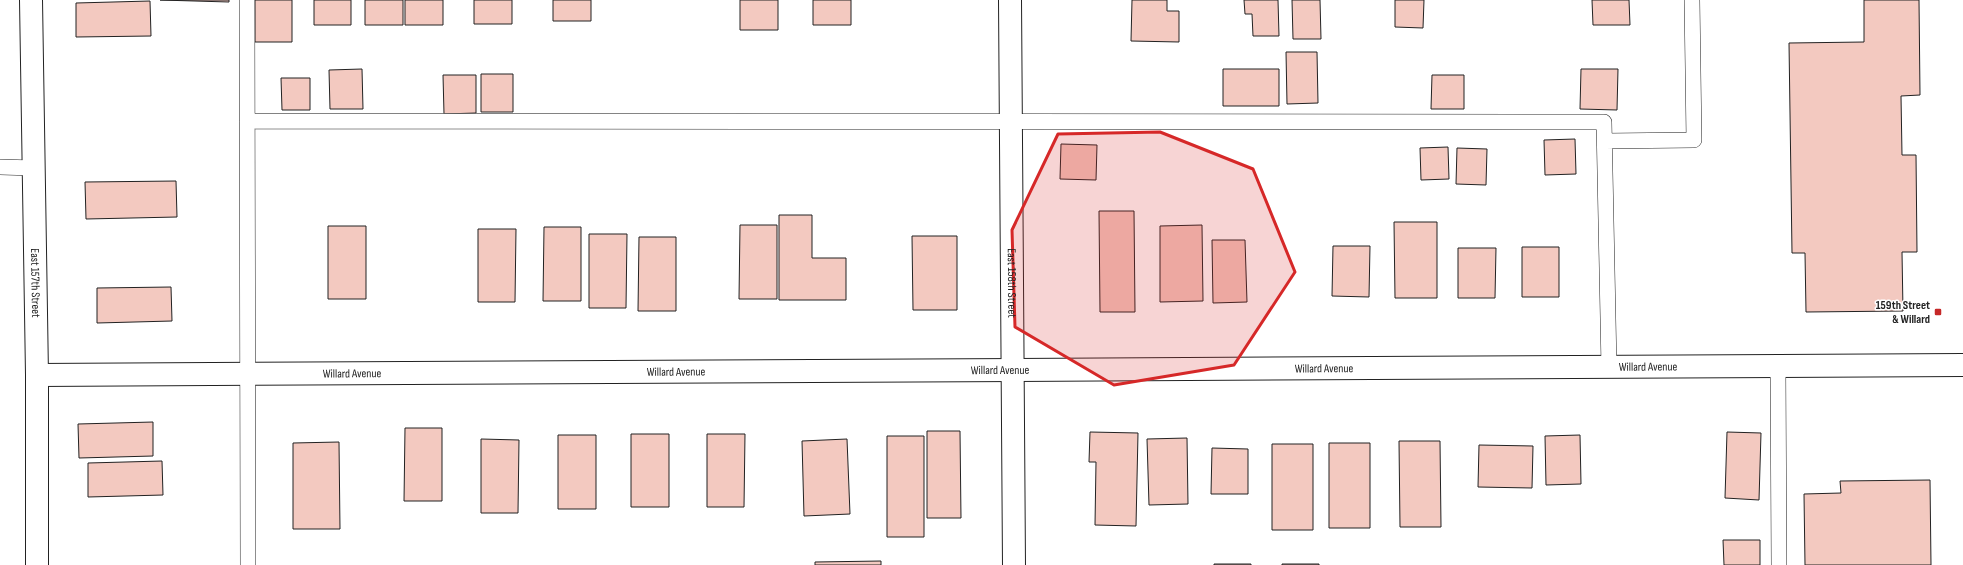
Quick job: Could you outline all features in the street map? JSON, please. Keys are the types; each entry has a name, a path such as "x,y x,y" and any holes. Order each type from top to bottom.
{"street":[{"name":"East 157th Street","path":"32,0 37,375 37,565"},
{"name":"East 158th Street","path":"1010,0 1014,565"},
{"name":"Willard Avenue","path":"37,375 1963,365"}],"lane":[{"path":"247,0 248,565"},
{"path":"1605,141 1694,140 1692,0"},
{"path":"247,121 1604,122 1608,366"},
{"path":"0,167 34,168"},
{"path":"1778,366 1779,565"}],"highlighted area":[{"path":"1160,132 1253,169 1295,272 1234,365 1114,385 1015,327 1012,230 1058,134"}],"building":[{"path":"160,0 229,0 229,2"},
{"path":"255,0 292,0 292,42 255,42"},
{"path":"314,0 351,0 351,25 314,25"},
{"path":"365,0 403,0 403,25 365,25"},
{"path":"405,0 443,0 443,25 405,25"},
{"path":"474,0 512,0 512,24 474,24"},
{"path":"553,0 591,0 591,21 553,21"},
{"path":"740,0 778,0 778,30 740,30"},
{"path":"813,0 851,0 851,25 813,25"},
{"path":"1132,0 1167,0 1167,11 1179,11 1179,42 1131,41"},
{"path":"1244,0 1278,0 1279,36 1253,36 1252,14 1245,14"},
{"path":"1292,0 1320,0 1321,39 1293,39"},
{"path":"1395,0 1424,0 1423,28 1395,27"},
{"path":"1592,0 1629,0 1630,25 1593,25"},
{"path":"1864,0 1919,0 1920,95 1901,96 1902,155 1916,155 1917,252 1902,252 1903,311 1806,312 1805,253 1792,253 1789,43 1864,42"},
{"path":"150,1 151,36 76,37 76,3"},
{"path":"1286,52 1317,52 1318,103 1287,104"},
{"path":"362,69 363,109 330,109 329,70"},
{"path":"1223,69 1279,69 1279,106 1223,106"},
{"path":"1581,69 1618,69 1617,110 1580,109"},
{"path":"481,74 513,74 513,112 481,112"},
{"path":"443,75 476,75 476,113 444,114"},
{"path":"1432,75 1464,75 1464,109 1431,109"},
{"path":"281,78 310,78 310,110 282,110"},
{"path":"1575,139 1576,174 1545,175 1544,140"},
{"path":"1061,144 1097,145 1096,180 1060,179"},
{"path":"1448,147 1449,179 1421,180 1420,148"},
{"path":"1457,148 1487,149 1486,185 1456,184"},
{"path":"176,181 177,217 86,219 85,182"},
{"path":"1099,211 1134,211 1135,312 1100,312"},
{"path":"779,215 812,215 812,258 846,258 846,300 779,300"},
{"path":"1394,222 1437,222 1437,298 1395,298"},
{"path":"740,225 777,225 777,299 739,299"},
{"path":"1202,225 1203,301 1160,302 1160,226"},
{"path":"328,226 366,226 366,299 328,299"},
{"path":"544,227 581,227 581,301 543,301"},
{"path":"478,229 516,229 515,302 478,302"},
{"path":"589,234 627,234 626,308 589,308"},
{"path":"912,236 957,236 957,310 913,310"},
{"path":"639,237 676,237 676,311 638,311"},
{"path":"1212,240 1245,240 1247,302 1213,303"},
{"path":"1333,246 1370,246 1369,297 1332,296"},
{"path":"1522,247 1559,247 1559,297 1522,297"},
{"path":"1458,248 1496,248 1495,298 1458,298"},
{"path":"171,287 172,321 97,323 97,288"},
{"path":"153,422 153,456 79,458 78,424"},
{"path":"405,428 442,428 442,501 404,501"},
{"path":"927,431 960,431 961,518 927,518"},
{"path":"1090,432 1138,433 1136,526 1095,525 1096,462 1089,462"},
{"path":"1727,432 1761,433 1759,500 1725,498"},
{"path":"631,434 669,434 669,507 631,507"},
{"path":"707,434 745,434 744,507 707,507"},
{"path":"558,435 596,435 596,509 558,509"},
{"path":"1580,435 1581,484 1546,485 1545,436"},
{"path":"887,436 924,436 924,537 887,537"},
{"path":"1187,438 1188,504 1149,505 1147,439"},
{"path":"481,439 519,440 518,513 481,513"},
{"path":"847,439 850,514 804,516 802,441"},
{"path":"1399,441 1440,441 1441,527 1400,527"},
{"path":"339,442 340,529 293,529 293,443"},
{"path":"1329,443 1370,443 1370,528 1329,528"},
{"path":"1272,444 1313,444 1313,530 1272,530"},
{"path":"1479,445 1533,446 1532,488 1478,487"},
{"path":"1212,448 1248,449 1248,494 1211,494"},
{"path":"162,461 163,495 88,497 88,463"},
{"path":"1930,480 1931,565 1805,565 1804,494 1841,493 1840,481"},
{"path":"1723,540 1760,540 1760,565 1724,565"},
{"path":"881,561 881,565 815,565 815,562"},
{"path":"1251,564 1251,565 1214,565"},
{"path":"1319,564 1319,565 1282,565"}],"place":[{"name":"159th Street & Willard","path":"1938,312"}]}
